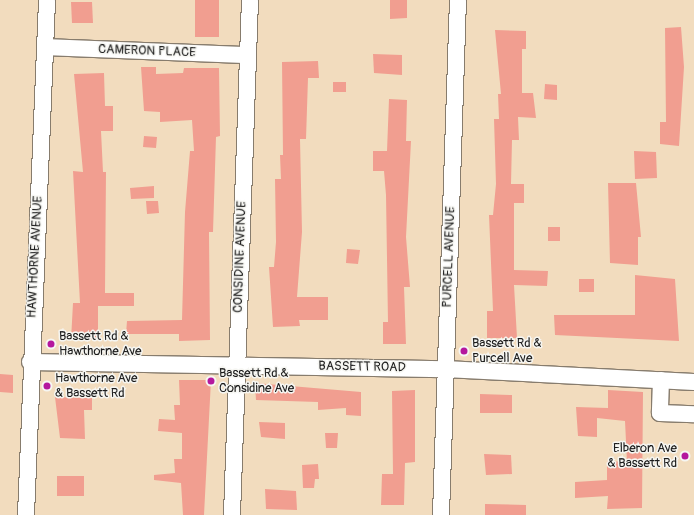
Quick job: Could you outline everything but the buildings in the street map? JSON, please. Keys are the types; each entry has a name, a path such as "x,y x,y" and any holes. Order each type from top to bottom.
{"street":[{"name":"HAWTHORNE AVENUE","path":"26,515 30,362 48,0"},
{"name":"CONSIDINE AVENUE","path":"232,515 235,364 250,0"},
{"name":"PURCELL AVENUE","path":"441,515 458,0"},
{"name":"CAMERON PLACE","path":"46,47 248,55"},
{"name":"BASSETT ROAD","path":"30,362 235,364 445,369 694,382"},
{"path":"660,380 660,413 694,414"}],"place":[{"name":"Bassett Rd & Hawthorne Ave","path":"51,344"},
{"name":"Bassett Rd & Purcell Ave","path":"464,351"},
{"name":"Bassett Rd & Considine Ave","path":"211,381"},
{"name":"Hawthorne Ave & Bassett Rd","path":"47,386"},
{"name":"Elberon Ave & Bassett Rd","path":"685,456"}]}
